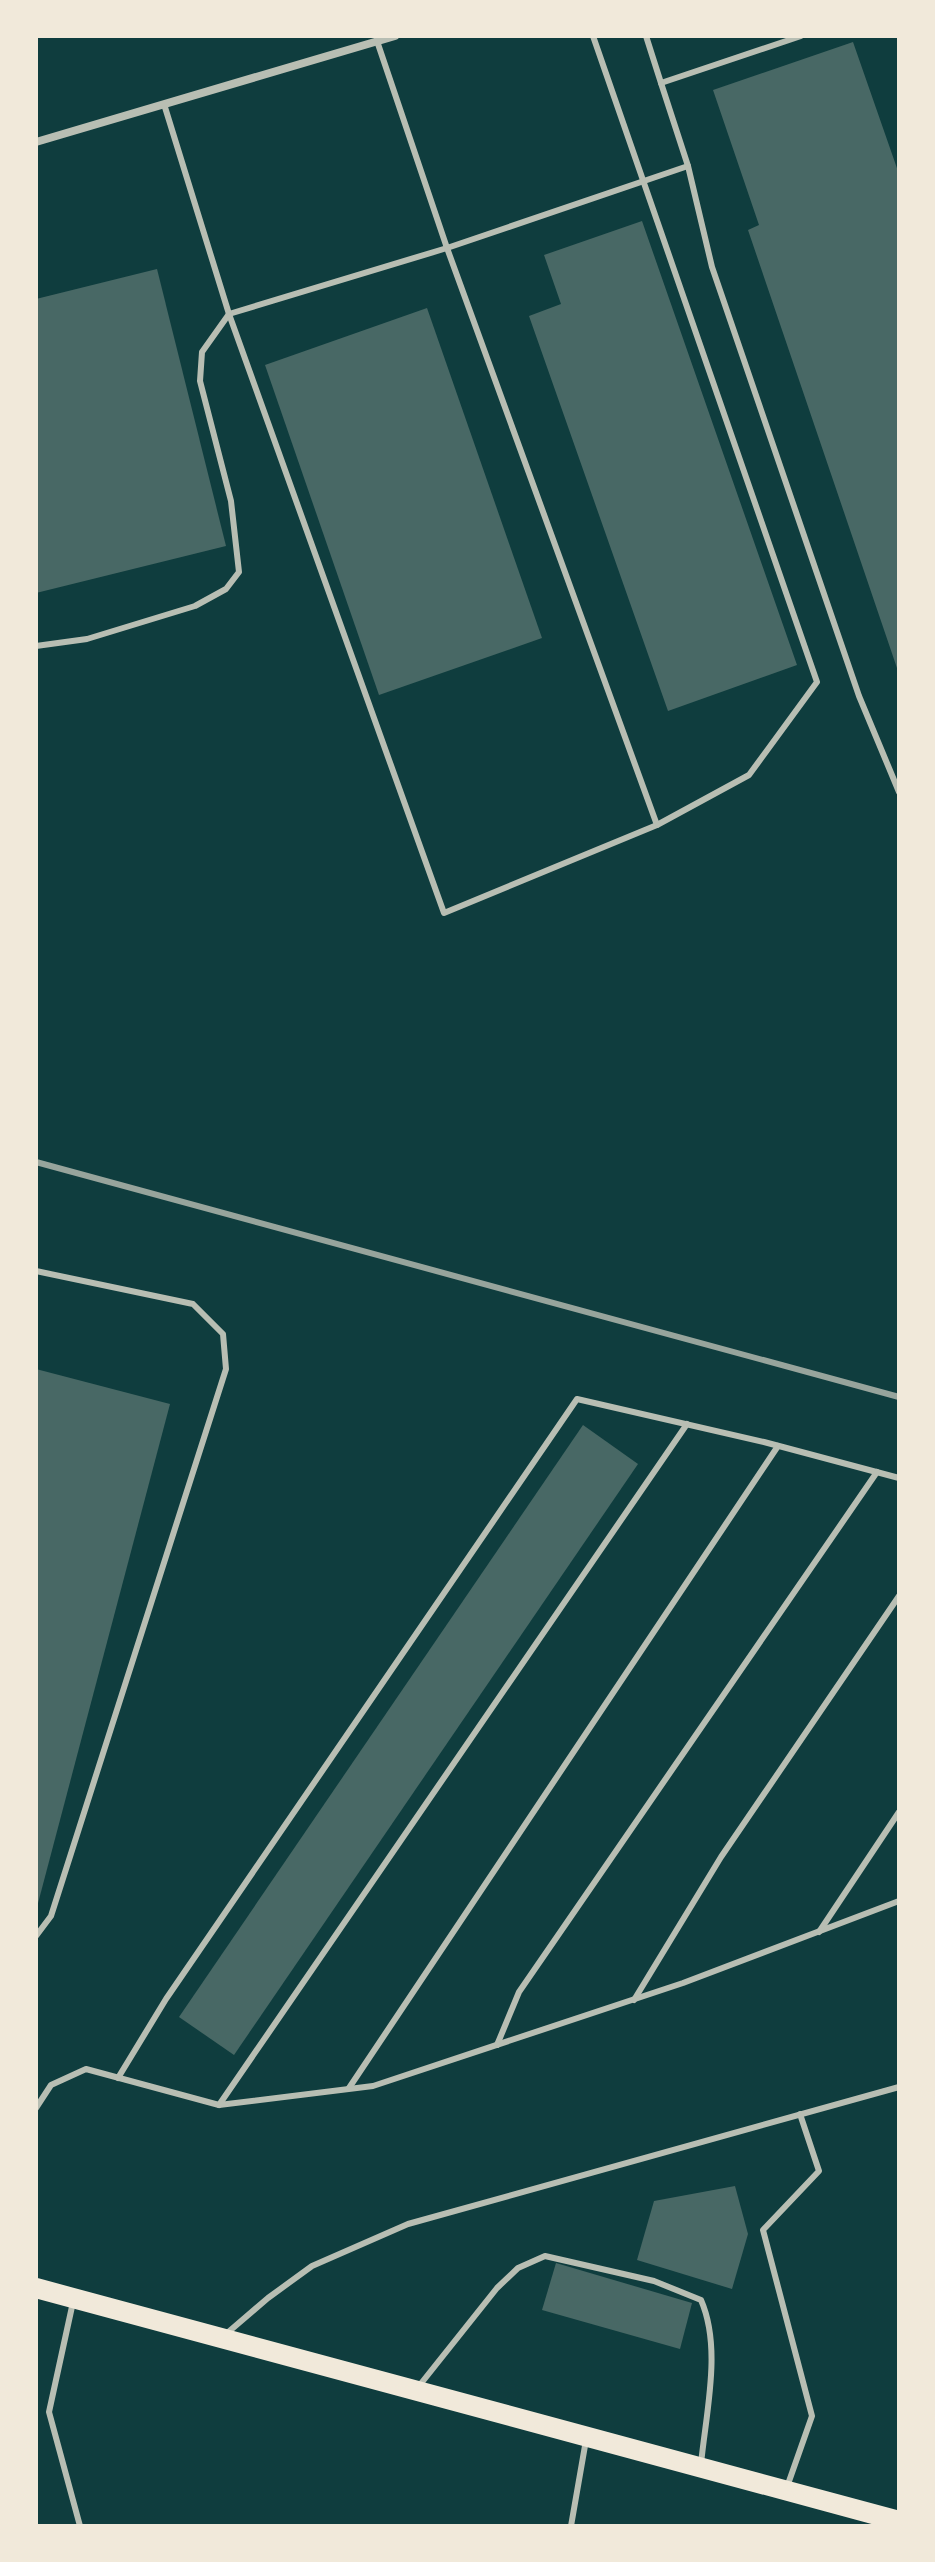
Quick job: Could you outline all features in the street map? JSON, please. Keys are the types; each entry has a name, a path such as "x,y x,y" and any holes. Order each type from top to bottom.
{"main road":[{"path":"36,2288 786,2490 868,2519 899,2521"}],"street":[{"path":"36,142 395,36"}],"lane":[{"path":"164,104 229,314 444,913 657,825 749,775 817,682 593,36"},
{"path":"646,36 688,166 712,267 859,696 899,792"},
{"path":"661,83 801,36"},
{"path":"377,41 447,248 657,825"},
{"path":"36,646 87,639 195,606 226,589 239,572 231,501 200,381 202,352 229,314 447,248 688,166"},
{"path":"36,1271 193,1304 223,1334 226,1369 51,1916 36,1936"},
{"path":"118,2078 166,1999 577,1399 899,1478"},
{"path":"219,2105 687,1424"},
{"path":"349,2089 778,1446"},
{"path":"497,2045 519,1992 877,1472"},
{"path":"634,2000 721,1857 899,1596"},
{"path":"819,1932 899,1812"},
{"path":"36,2108 51,2085 86,2069 219,2105 373,2086 634,2000 899,1901"},
{"path":"221,2338 312,2266 408,2224 899,2087"},
{"path":"786,2490 812,2416 763,2230 819,2171 800,2114"},
{"path":"416,2390 497,2288 518,2268 545,2256 654,2281 701,2300 709,2319 713,2344 701,2467"},
{"path":"74,2298 49,2412 80,2526"},
{"path":"571,2526 587,2436"}],"building":[{"path":"853,42 899,174 898,671 748,230 759,225 713,90"},
{"path":"642,221 797,665 668,711 529,316 561,304 544,255"},
{"path":"157,269 226,546 36,593 36,299"},
{"path":"427,308 542,638 379,695 265,365"},
{"path":"36,1369 170,1404 37,1907 36,1907"},
{"path":"583,1425 638,1464 234,2055 179,2017"},
{"path":"735,2186 748,2234 732,2289 637,2260 654,2201"},
{"path":"556,2263 692,2303 680,2349 542,2310"}],"railway":[{"path":"36,1162 899,1397"}]}
